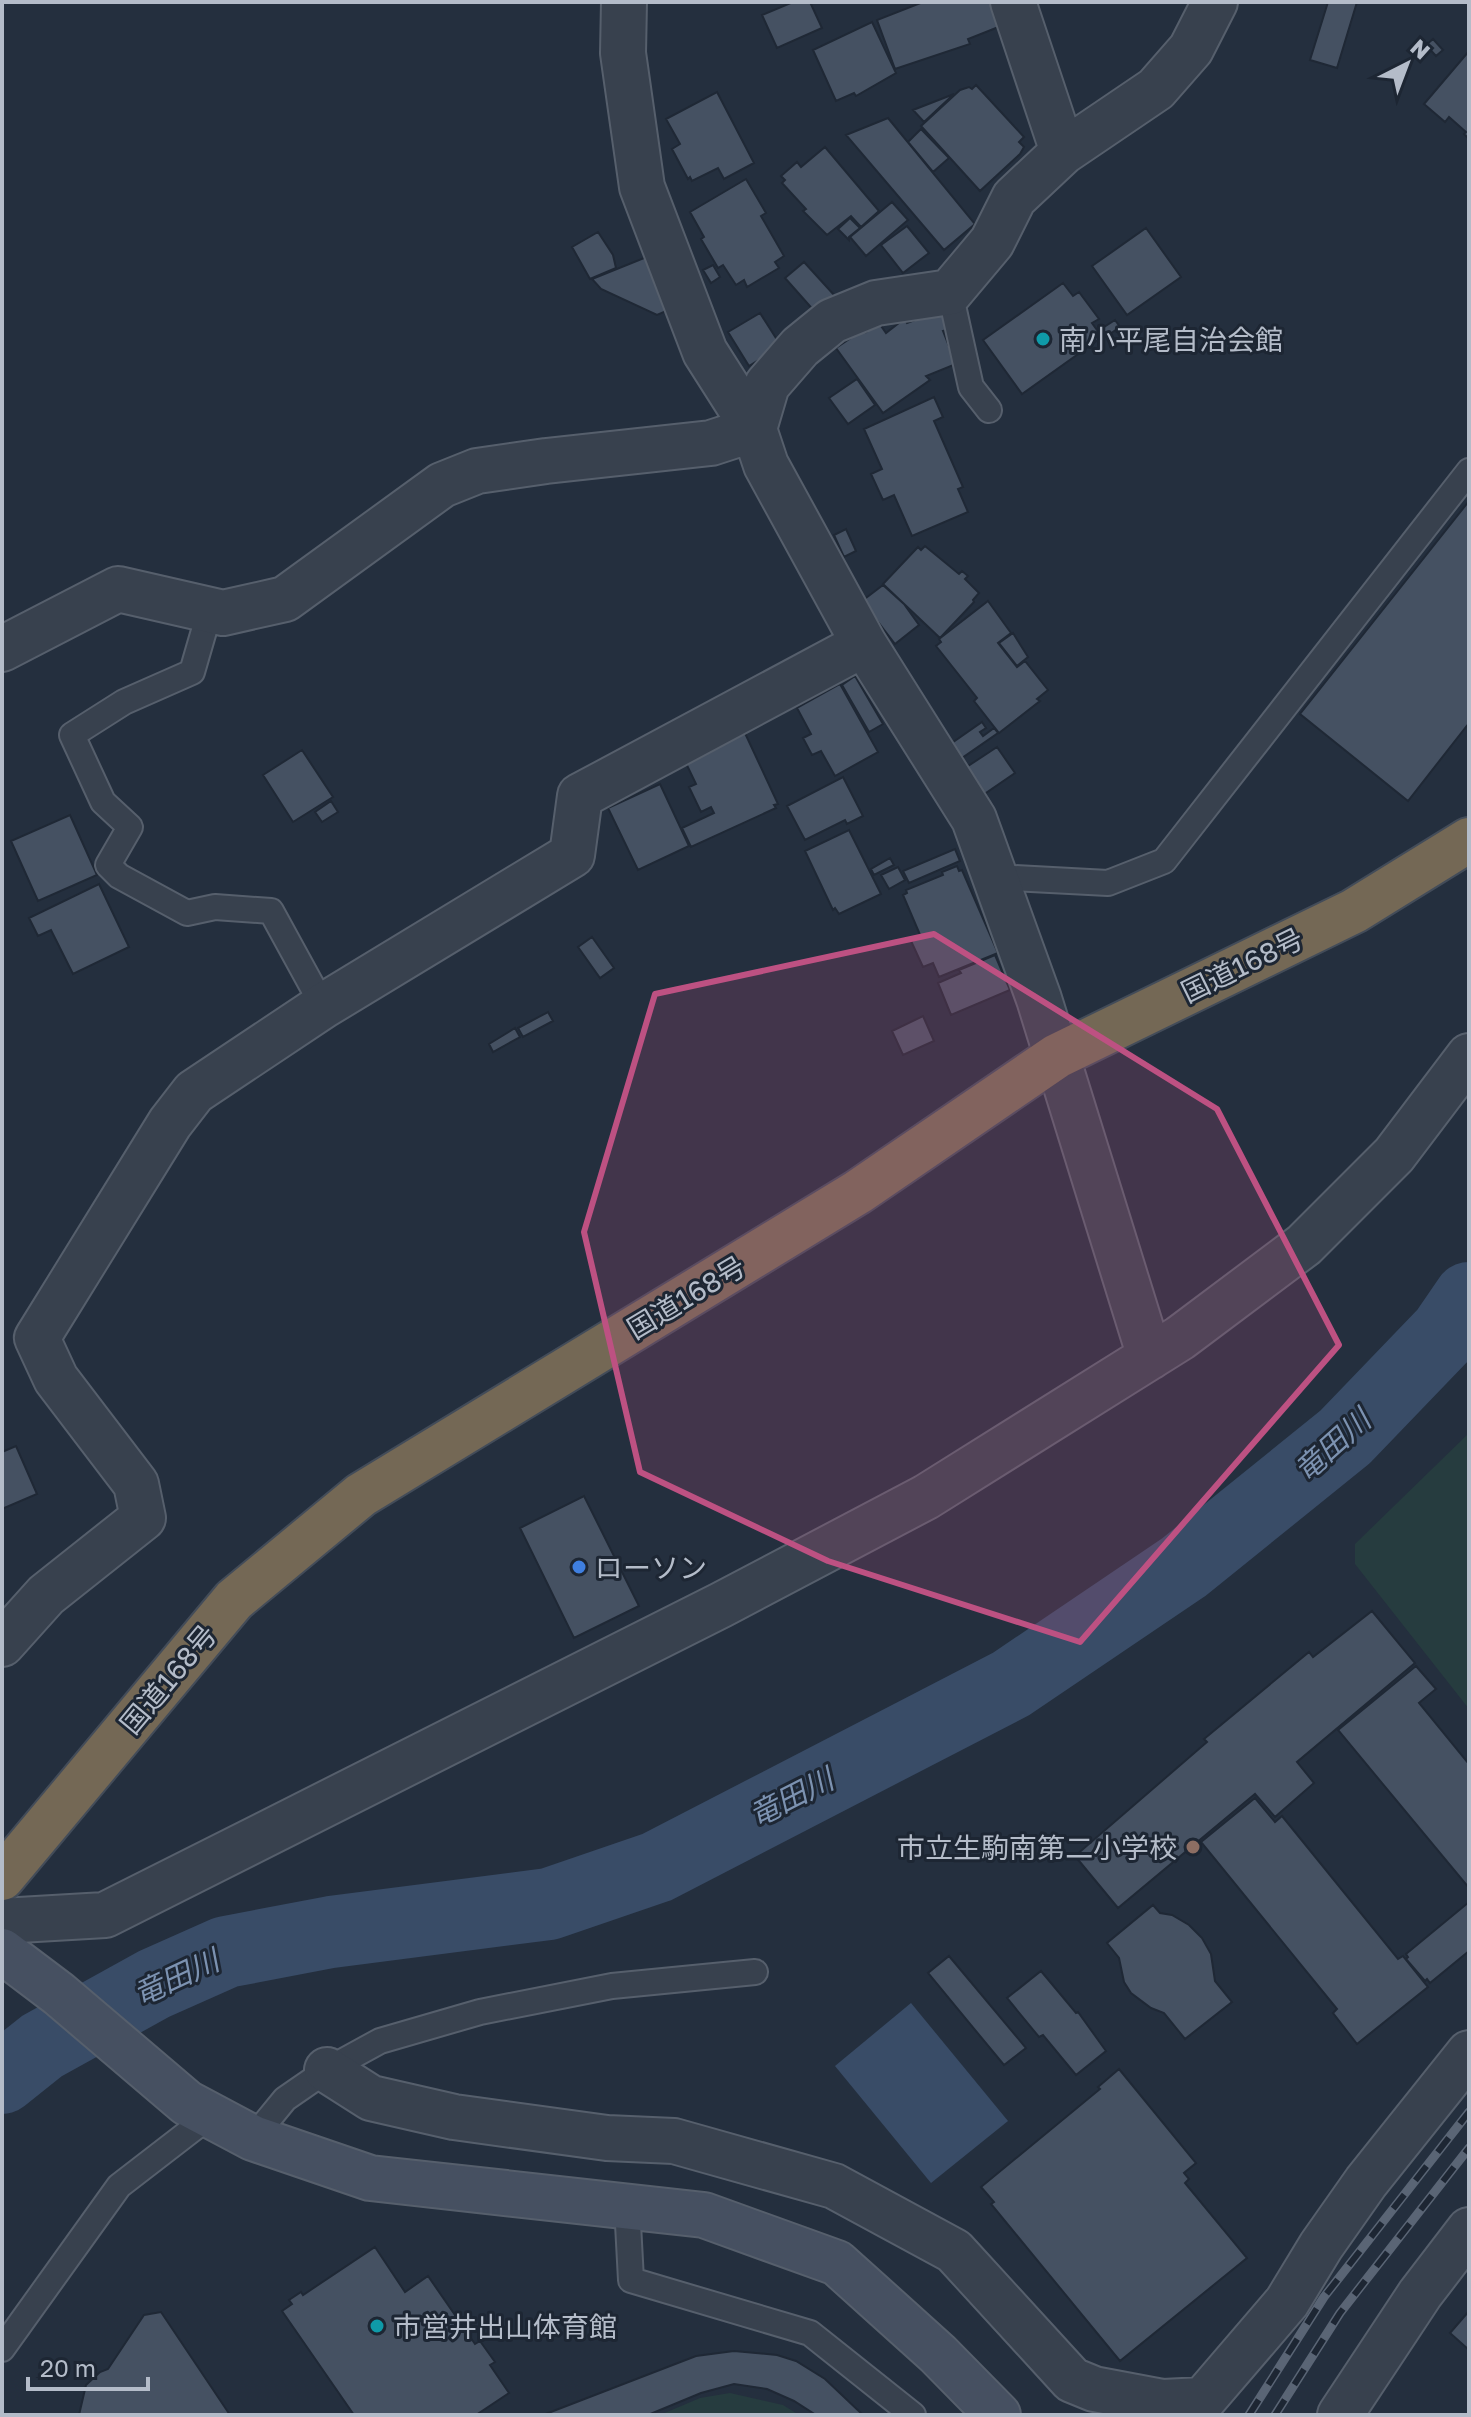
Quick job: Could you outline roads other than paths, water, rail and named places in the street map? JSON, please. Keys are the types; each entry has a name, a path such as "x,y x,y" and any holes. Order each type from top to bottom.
{"highway":[{"name":"国道168号","path":"2,1878 234,1600 361,1495 858,1192 1057,1056 1354,911 1469,840"}],"street":[{"path":"624,2 623,53 642,187 705,352 754,429 766,465 864,644 974,819 1039,999 1150,1357"},
{"path":"1013,2 1063,152"},
{"path":"754,429 767,385 800,347 832,321 876,303 950,292 992,242 1014,198 1063,152 1156,89 1191,49 1215,2"},
{"path":"2,649 118,589 223,613 285,599 442,485 477,471 711,443 754,429"},
{"path":"2,1644 46,1595 143,1518 136,1484 56,1379 37,1338 170,1123 194,1092 323,1006 572,855 580,796 864,644"},
{"path":"2,1921 105,1915 721,1605 926,1497 1180,1338 1304,1245 1394,1155 1469,1056"},
{"path":"2,1951 199,2109 253,2138 370,2178 704,2215 837,2263 938,2354 998,2415"},
{"path":"327,2070 371,2098 454,2117 607,2138 674,2141 834,2186 954,2251 1072,2380 1087,2402 1163,2402 1203,2400 1287,2302 1366,2182 1469,2053"},
{"path":"1340,2415 1420,2294 1469,2230"}],"lane":[{"path":"950,292 971,387 989,410"},
{"path":"995,877 1108,883 1164,861 1469,471"},
{"path":"210,610 192,672 124,702 72,735 103,802 130,827 108,865 119,876 187,913 215,907 271,911 323,1006"},
{"path":"253,2138 285,2099 327,2070 380,2041 480,2012 612,1986 755,1972"},
{"path":"2,2349 119,2186 199,2109"},
{"path":"627,2205 631,2280 810,2333 913,2415"}],"water":[{"path":"911,2003 1008,2121 931,2183 835,2066"}],"waterway":[{"name":"竜田川","path":"2,2078 42,2046 154,1984 226,1952 331,1932 549,1904 657,1867 1011,1684 1184,1567 1345,1437 1445,1333 1469,1298"}],"railway":[{"path":"1249,2415 1324,2297 1469,2112"},
{"path":"1275,2415 1340,2313 1469,2148"}],"place":[{"name":"南小平尾自治会館","path":"1043,339"},
{"name":"ローソン","path":"579,1567"},
{"name":"市立生駒南第二小学校","path":"1193,1847"},
{"name":"市営井出山体育館","path":"377,2326"}]}
